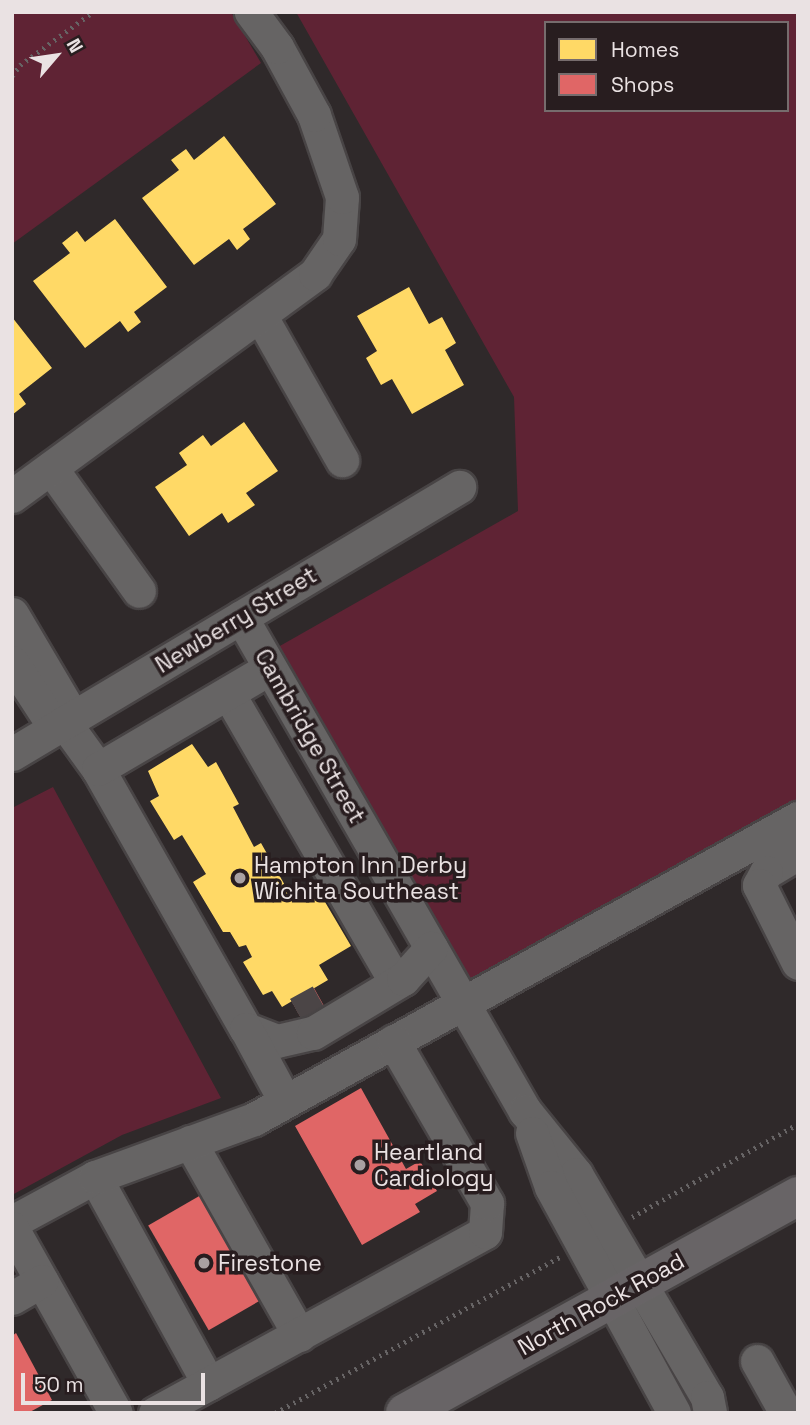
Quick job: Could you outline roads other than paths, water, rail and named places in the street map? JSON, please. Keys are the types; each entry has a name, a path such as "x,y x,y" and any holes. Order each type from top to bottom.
{"main road":[{"name":"North Rock Road","path":"405,1413 798,1196"}],"street":[{"path":"12,496 315,274 339,239 342,197 314,116 277,47 251,12"},
{"path":"260,315 342,460"},
{"path":"51,468 139,591"},
{"name":"Newberry Street","path":"12,754 459,486"},
{"path":"12,614 64,722"},
{"name":"Cambridge Street","path":"241,617 525,1111 576,1174 674,1413"},
{"path":"12,662 64,722 98,769 253,1032 285,1101"},
{"path":"98,769 270,668"},
{"path":"228,693 396,983"},
{"path":"12,1222 95,1177 254,1119 798,818"},
{"path":"798,853 766,872 759,885 798,963"},
{"path":"798,874 783,891 798,925"},
{"path":"253,1032 277,1041 313,1033 396,983 431,948"},
{"path":"253,1032 310,1007 365,1001"},
{"path":"155,1413 485,1232 487,1203 393,1041"},
{"path":"190,1142 299,1335"},
{"path":"95,1177 209,1384"},
{"path":"12,1228 116,1413"},
{"path":"12,1298 42,1281"},
{"name":"Cambridge Street","path":"624,1292 706,1397 710,1413"},
{"path":"757,1361 786,1413"}],"tunnel":[{"path":"298,1013 321,1000"}],"place":[{"name":"Hampton Inn Derby Wichita Southeast","path":"240,878"},
{"name":"Heartland Cardiology","path":"360,1165"},
{"name":"Firestone","path":"204,1263"}]}
